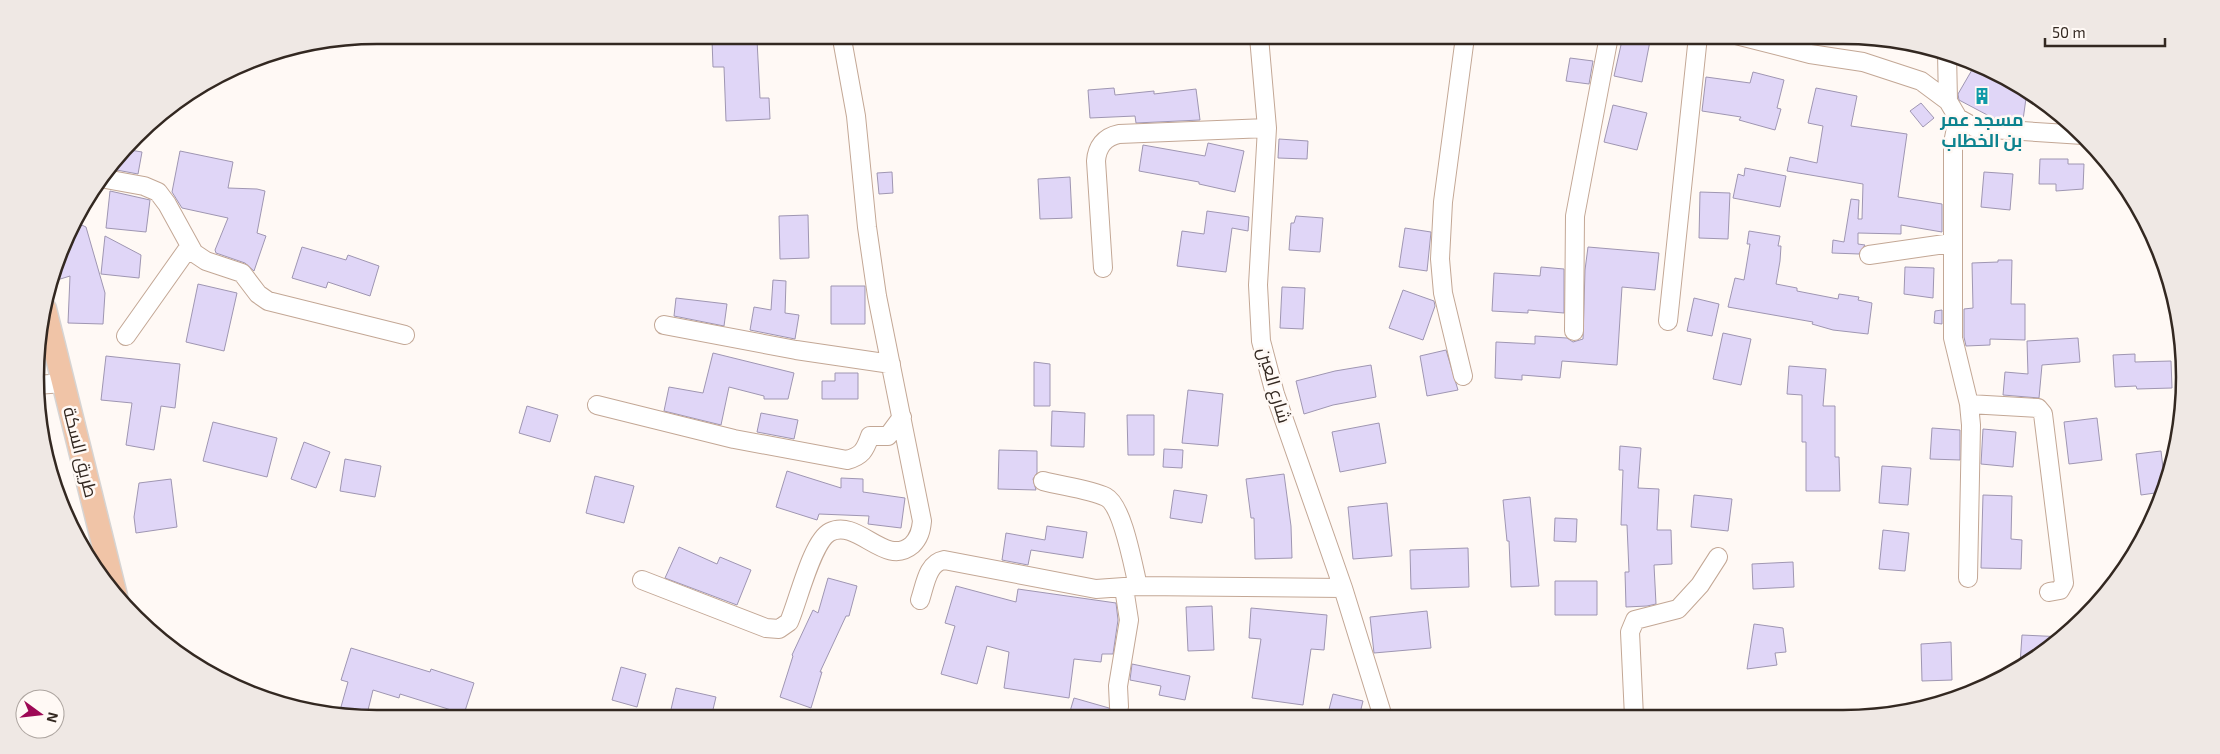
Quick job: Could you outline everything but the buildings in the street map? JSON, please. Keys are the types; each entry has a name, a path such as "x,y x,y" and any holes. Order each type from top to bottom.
{"main road":[{"name":"طريق السكة","path":"49,323 112,578"}],"street":[{"path":"642,580 772,629 784,626 792,616 819,542 829,532 836,530 850,531 891,551 901,550 910,546 917,540 921,531 922,521 871,262 856,116 843,44"},
{"name":"شارع العين","path":"1260,44 1267,128 1258,285 1261,342 1276,394 1343,588 1381,710"},
{"path":"1463,376 1443,293 1440,259 1442,202 1464,44"},
{"path":"1574,331 1575,216 1607,44"},
{"path":"1668,321 1697,44"},
{"path":"1769,44 1810,54 1863,62 1921,81 1948,101 1958,118 1976,128 2072,134"},
{"path":"1947,60 1948,101"},
{"path":"1958,118 1953,143 1953,338 1969,404 1971,425 1968,578"},
{"path":"1103,268 1096,161 1098,149 1106,139 1119,134 1267,128"},
{"path":"109,180 144,186 158,192 167,204 194,253 206,261 242,273 258,294 268,301 405,335"},
{"path":"1868,255 1952,243"},
{"path":"126,336 189,247"},
{"path":"664,325 796,350 892,364"},
{"path":"44,384 64,383"},
{"path":"1969,404 2038,408 2043,414 2064,583 2060,590 2049,592"},
{"path":"597,405 734,439 847,460 857,457 864,452 870,436 888,436 902,417"},
{"path":"1043,481 1100,495 1112,502 1120,514 1131,587 1129,620 1118,686 1119,707"},
{"path":"1634,710 1630,632 1635,620 1678,609 1700,585 1718,557"},
{"path":"920,600 931,568 938,561 944,560 1082,588 1343,588"}],"place":[{"name":"مسجد عمر بن الخطاب","path":"1982,96"}]}
